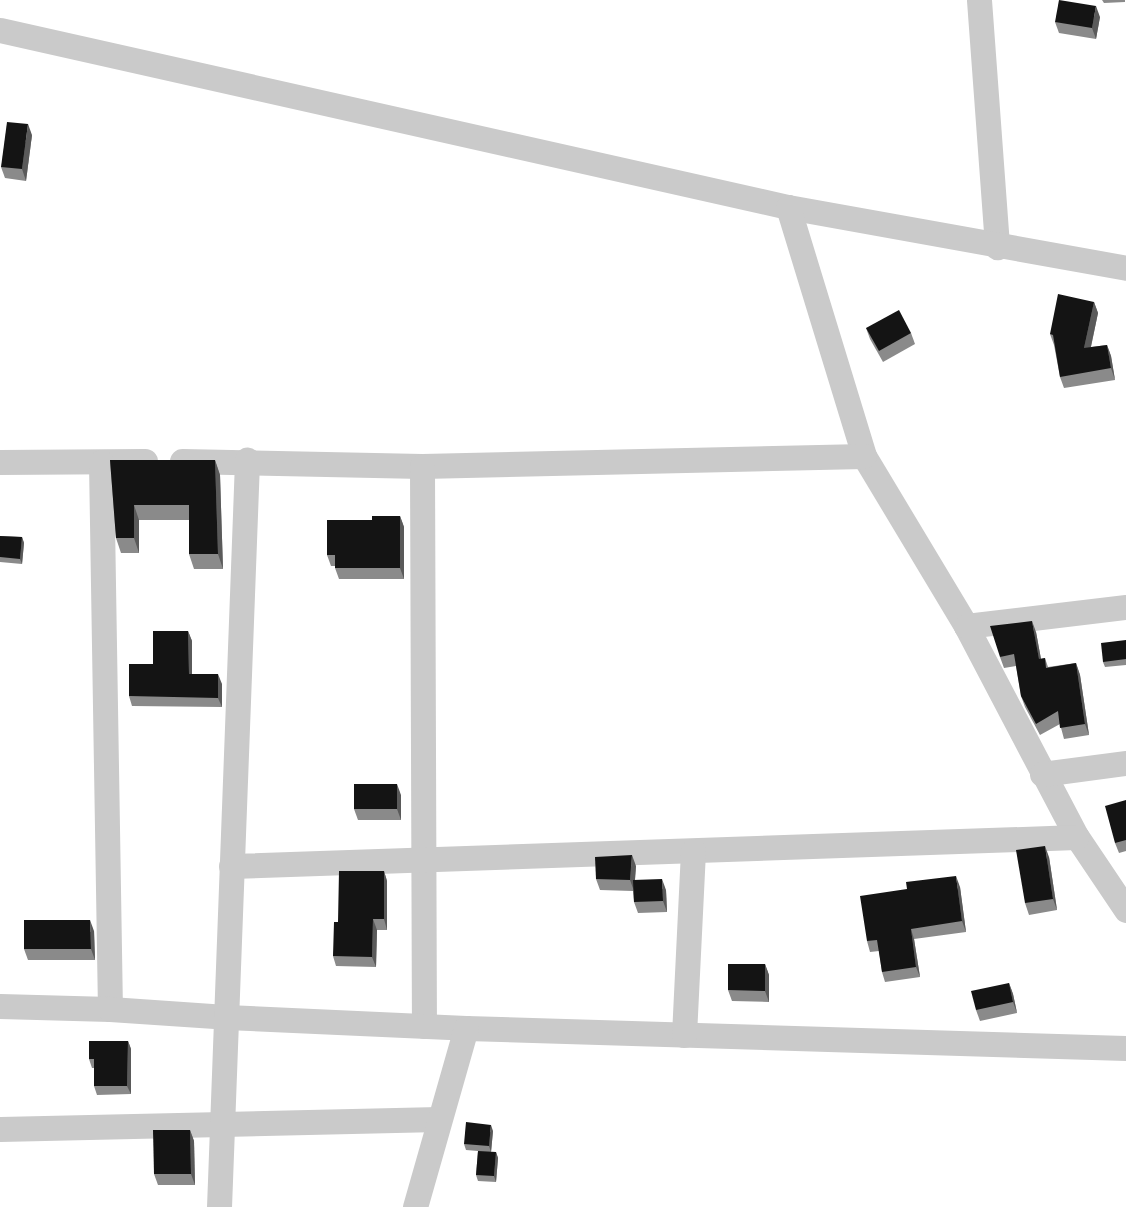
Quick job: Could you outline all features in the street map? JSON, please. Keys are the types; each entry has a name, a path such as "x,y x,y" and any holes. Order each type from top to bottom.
{"street":[{"path":"980,0 997,246"},
{"path":"0,30 788,207 1126,268"},
{"path":"788,207 864,456 966,626 1042,774 1077,837 1126,910"},
{"path":"0,462 248,460 422,466 864,456"},
{"path":"219,1207 248,460"},
{"path":"101,462 110,1009"},
{"path":"422,466 424,1026"},
{"path":"966,626 1126,607"},
{"path":"1042,774 1126,763"},
{"path":"231,866 1077,837"},
{"path":"684,1034 693,851"},
{"path":"0,1006 110,1009 226,1018 466,1028 1126,1048"},
{"path":"415,1207 466,1028"},
{"path":"0,1129 439,1119"}],"building":[{"path":"1059,0 1096,6 1092,28 1055,22"},
{"path":"7,122 28,124 22,169 1,167"},
{"path":"1058,294 1094,302 1084,348 1107,345 1111,368 1060,377 1053,335 1050,334"},
{"path":"899,310 911,333 879,351 866,328"},
{"path":"110,460 215,460 218,554 189,554 189,505 134,505 134,538 116,538"},
{"path":"372,516 400,516 400,568 335,568 335,555 327,555 327,520 372,520"},
{"path":"0,536 22,537 20,559 0,557"},
{"path":"1032,621 1039,659 1045,658 1046,668 1076,663 1085,724 1060,728 1058,711 1036,724 1021,696 1014,654 1000,657 990,626"},
{"path":"153,631 188,631 189,674 218,674 218,698 129,696 129,664 153,664"},
{"path":"1126,640 1126,659 1103,662 1101,643"},
{"path":"354,784 397,784 397,809 354,809"},
{"path":"1126,800 1126,840 1115,843 1105,806"},
{"path":"1045,846 1053,899 1025,903 1016,850"},
{"path":"632,855 630,880 596,879 595,857"},
{"path":"339,871 384,871 384,919 373,919 372,957 333,956 334,922 338,922"},
{"path":"956,876 962,921 911,929 916,967 882,972 877,940 867,941 860,896 907,889 906,882"},
{"path":"662,879 663,901 634,902 633,880"},
{"path":"24,920 90,920 91,949 24,949"},
{"path":"728,964 765,964 765,991 728,990"},
{"path":"1009,983 1013,1002 976,1010 971,991"},
{"path":"89,1041 128,1041 127,1086 94,1086 94,1059 89,1059"},
{"path":"466,1122 491,1125 489,1146 464,1144"},
{"path":"153,1130 190,1130 191,1174 154,1174"},
{"path":"478,1151 496,1152 494,1176 476,1175"}]}
